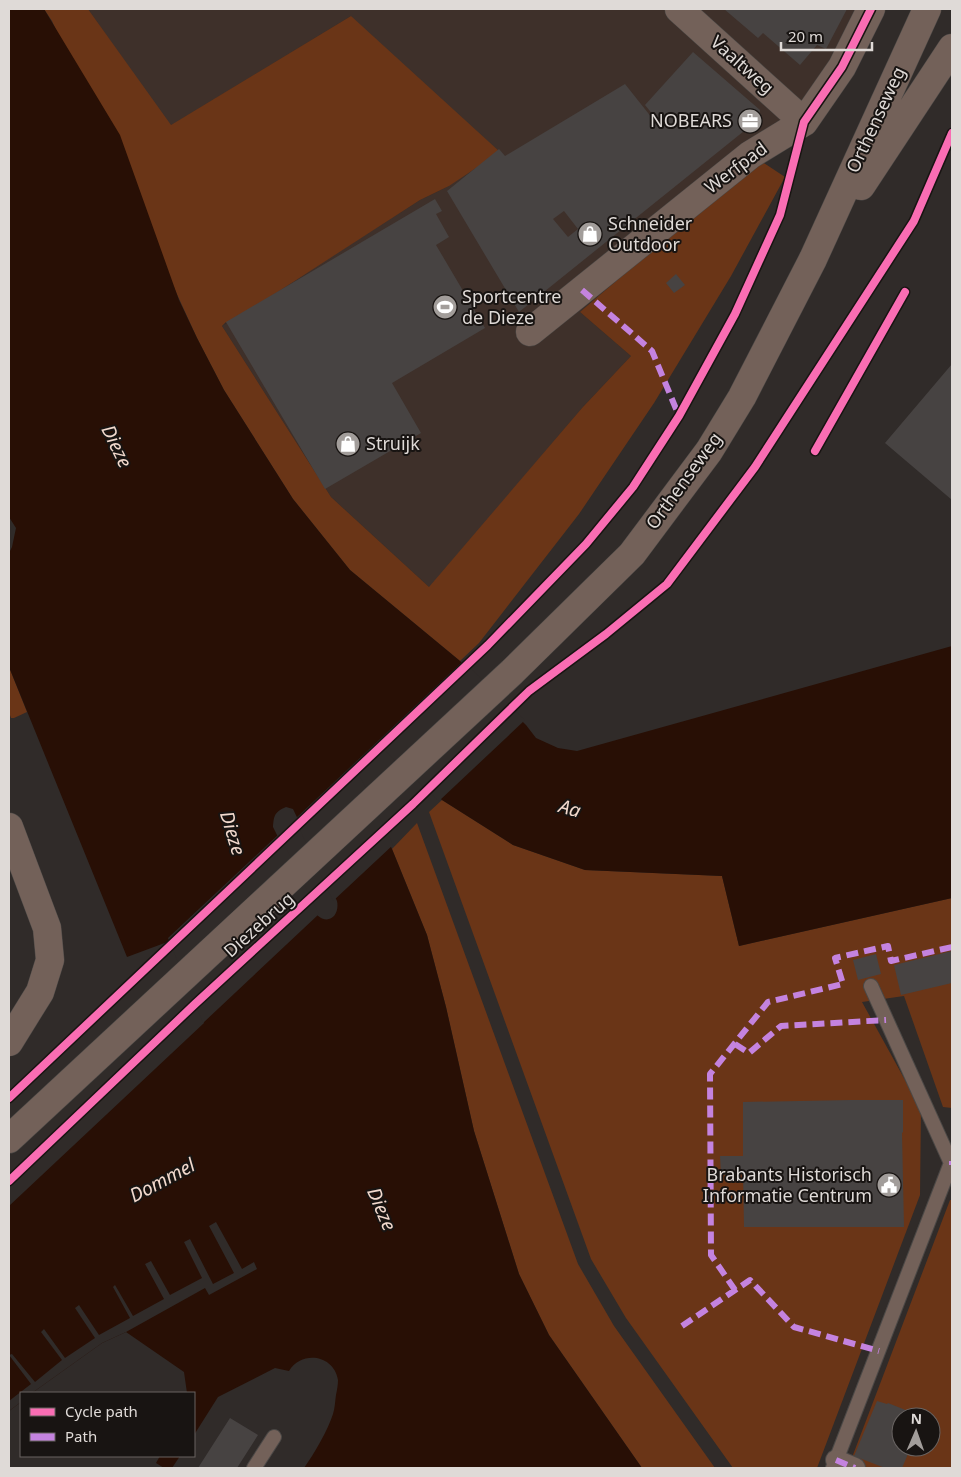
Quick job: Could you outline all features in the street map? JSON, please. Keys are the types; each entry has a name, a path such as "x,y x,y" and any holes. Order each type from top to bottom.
{"street":[{"name":"Vaaltweg","path":"679,9 804,122"},
{"path":"804,122 842,67 871,9"},
{"name":"Orthenseweg","path":"512,672 632,554 708,451 742,397 813,259 928,9"},
{"name":"Orthenseweg","path":"813,259 952,48"},
{"name":"Werfpad","path":"530,332 750,155 804,122"},
{"name":"Diezebrug","path":"9,1139 512,672"},
{"path":"9,827 47,928 50,960 40,992 11,1040"},
{"path":"835,1464 855,1468"}],"lane":[{"path":"835,1464 951,1163 871,986"},
{"path":"254,1468 274,1437"}],"shaded area":[{"path":"44,9 88,9 171,125 351,16 500,152 449,186 420,200 228,324 226,322 222,326 331,497 429,587 582,408 631,356 580,312 758,159 785,177 731,276 654,403 579,514 479,643 460,661 350,570 293,499 224,390 197,338 52,21"},
{"path":"88,9 860,9 813,98 758,159 580,312 631,356 582,408 430,588 331,497 222,326 420,200 449,186 351,16 170,126"},
{"path":"9,667 27,712 14,718 11,718 9,712"},
{"path":"442,800 513,845 585,870 722,876 739,946 952,898 952,1108 943,1107 904,996 862,1002 921,1109 920,1195 817,1468 733,1468 626,1318 591,1259 429,812"},
{"path":"417,823 578,1264 614,1326 715,1468 642,1468 549,1335 519,1274 474,1131 446,1007 427,935 392,849"},
{"path":"950,1200 952,1200 952,1468 848,1468"}],"water":[{"path":"9,9 44,9 120,135 179,300 197,338 224,390 293,499 350,570 460,661 526,725 536,738 558,748 577,751 952,646 952,898 739,946 722,876 585,870 513,845 442,800 383,744 355,771 392,849 427,935 446,1007 474,1131 519,1274 549,1335 642,1468 304,1468 316,1449 334,1412 338,1380 330,1365 317,1358 309,1358 295,1364 289,1371 275,1368 218,1397 195,1433 195,1392 187,1392 184,1372 126,1332 102,1343 33,1392 20,1392 20,1403 9,1411 9,1206 204,1023 170,941 127,957 9,667 9,553 16,528 9,517","holes":["286,807 293,809 337,901 337,911 333,917 326,919 317,915 273,827 274,817 282,809"]},
{"path":"159,1457 179,1457 172,1468 164,1468 156,1463"}],"pier":[{"path":"463,661 525,720 439,801 382,748 358,772 393,845 333,901 295,819"},
{"path":"279,834 319,914 203,1023 168,938"},
{"path":"216,1222 242,1269 254,1262 257,1269 209,1295 205,1288 126,1332 102,1343 33,1392 21,1392 31,1384 9,1355 12,1354 35,1382 62,1360 41,1332 44,1329 65,1358 95,1338 75,1308 79,1305 99,1335 130,1318 113,1287 115,1285 133,1316 164,1299 145,1264 151,1261 170,1295 202,1278 184,1242 190,1239 213,1284 234,1273 209,1226"},
{"path":"20,1392 20,1403 9,1411 9,1401"}],"building":[{"path":"724,9 847,9 826,49 817,45 800,65 763,33 758,38"},
{"path":"693,52 760,110 759,119 519,312 447,191 499,149 505,156 625,84 656,123 658,121 645,105","holes":["564,211 578,229 568,237 553,219"]},
{"path":"435,199 442,211 436,214 449,237 436,245 485,328 392,383 421,433 325,489 226,322"},
{"path":"676,274 685,285 674,293 666,283"},
{"path":"952,364 952,500 885,443"},
{"path":"952,951 952,983 901,995 894,965"},
{"path":"876,954 881,974 858,980 853,960"},
{"path":"903,1100 904,1227 744,1227 743,1174 721,1175 720,1156 743,1156 743,1102"},
{"path":"877,1401 898,1407 891,1407 891,1457 907,1457 902,1468 885,1468 854,1456"},
{"path":"230,1418 258,1435 237,1468 198,1468"}],"marked path":[{"path":"582,290 652,351 679,416"},
{"path":"735,1290 711,1255 710,1074 768,1002 843,984 835,958 888,946 891,961 952,947"},
{"path":"735,1044 749,1053 781,1026 886,1020"},
{"path":"682,1326 750,1280 794,1327 879,1351"},
{"path":"836,1460 855,1468"}],"cycle path":[{"path":"9,1098 488,645 586,544 633,487 679,416 735,314 780,215 804,122 842,67 871,9"},
{"path":"9,1181 195,1004 413,804 529,691 606,634 667,584 755,467 914,221 952,133"},
{"path":"815,451 905,292"}],"place":[{"name":"NOBEARS","path":"750,121"},
{"name":"Schneider Outdoor","path":"590,234"},
{"name":"Sportcentre de Dieze","path":"445,307"},
{"name":"Struijk","path":"348,444"},
{"name":"Brabants Historisch Informatie Centrum","path":"889,1185"}],"water label":[{"name":"Dieze","path":"117,446"},
{"name":"Aa","path":"570,808"},
{"name":"Dieze","path":"233,833"},
{"name":"Dommel","path":"162,1180"},
{"name":"Dieze","path":"382,1209"}]}
